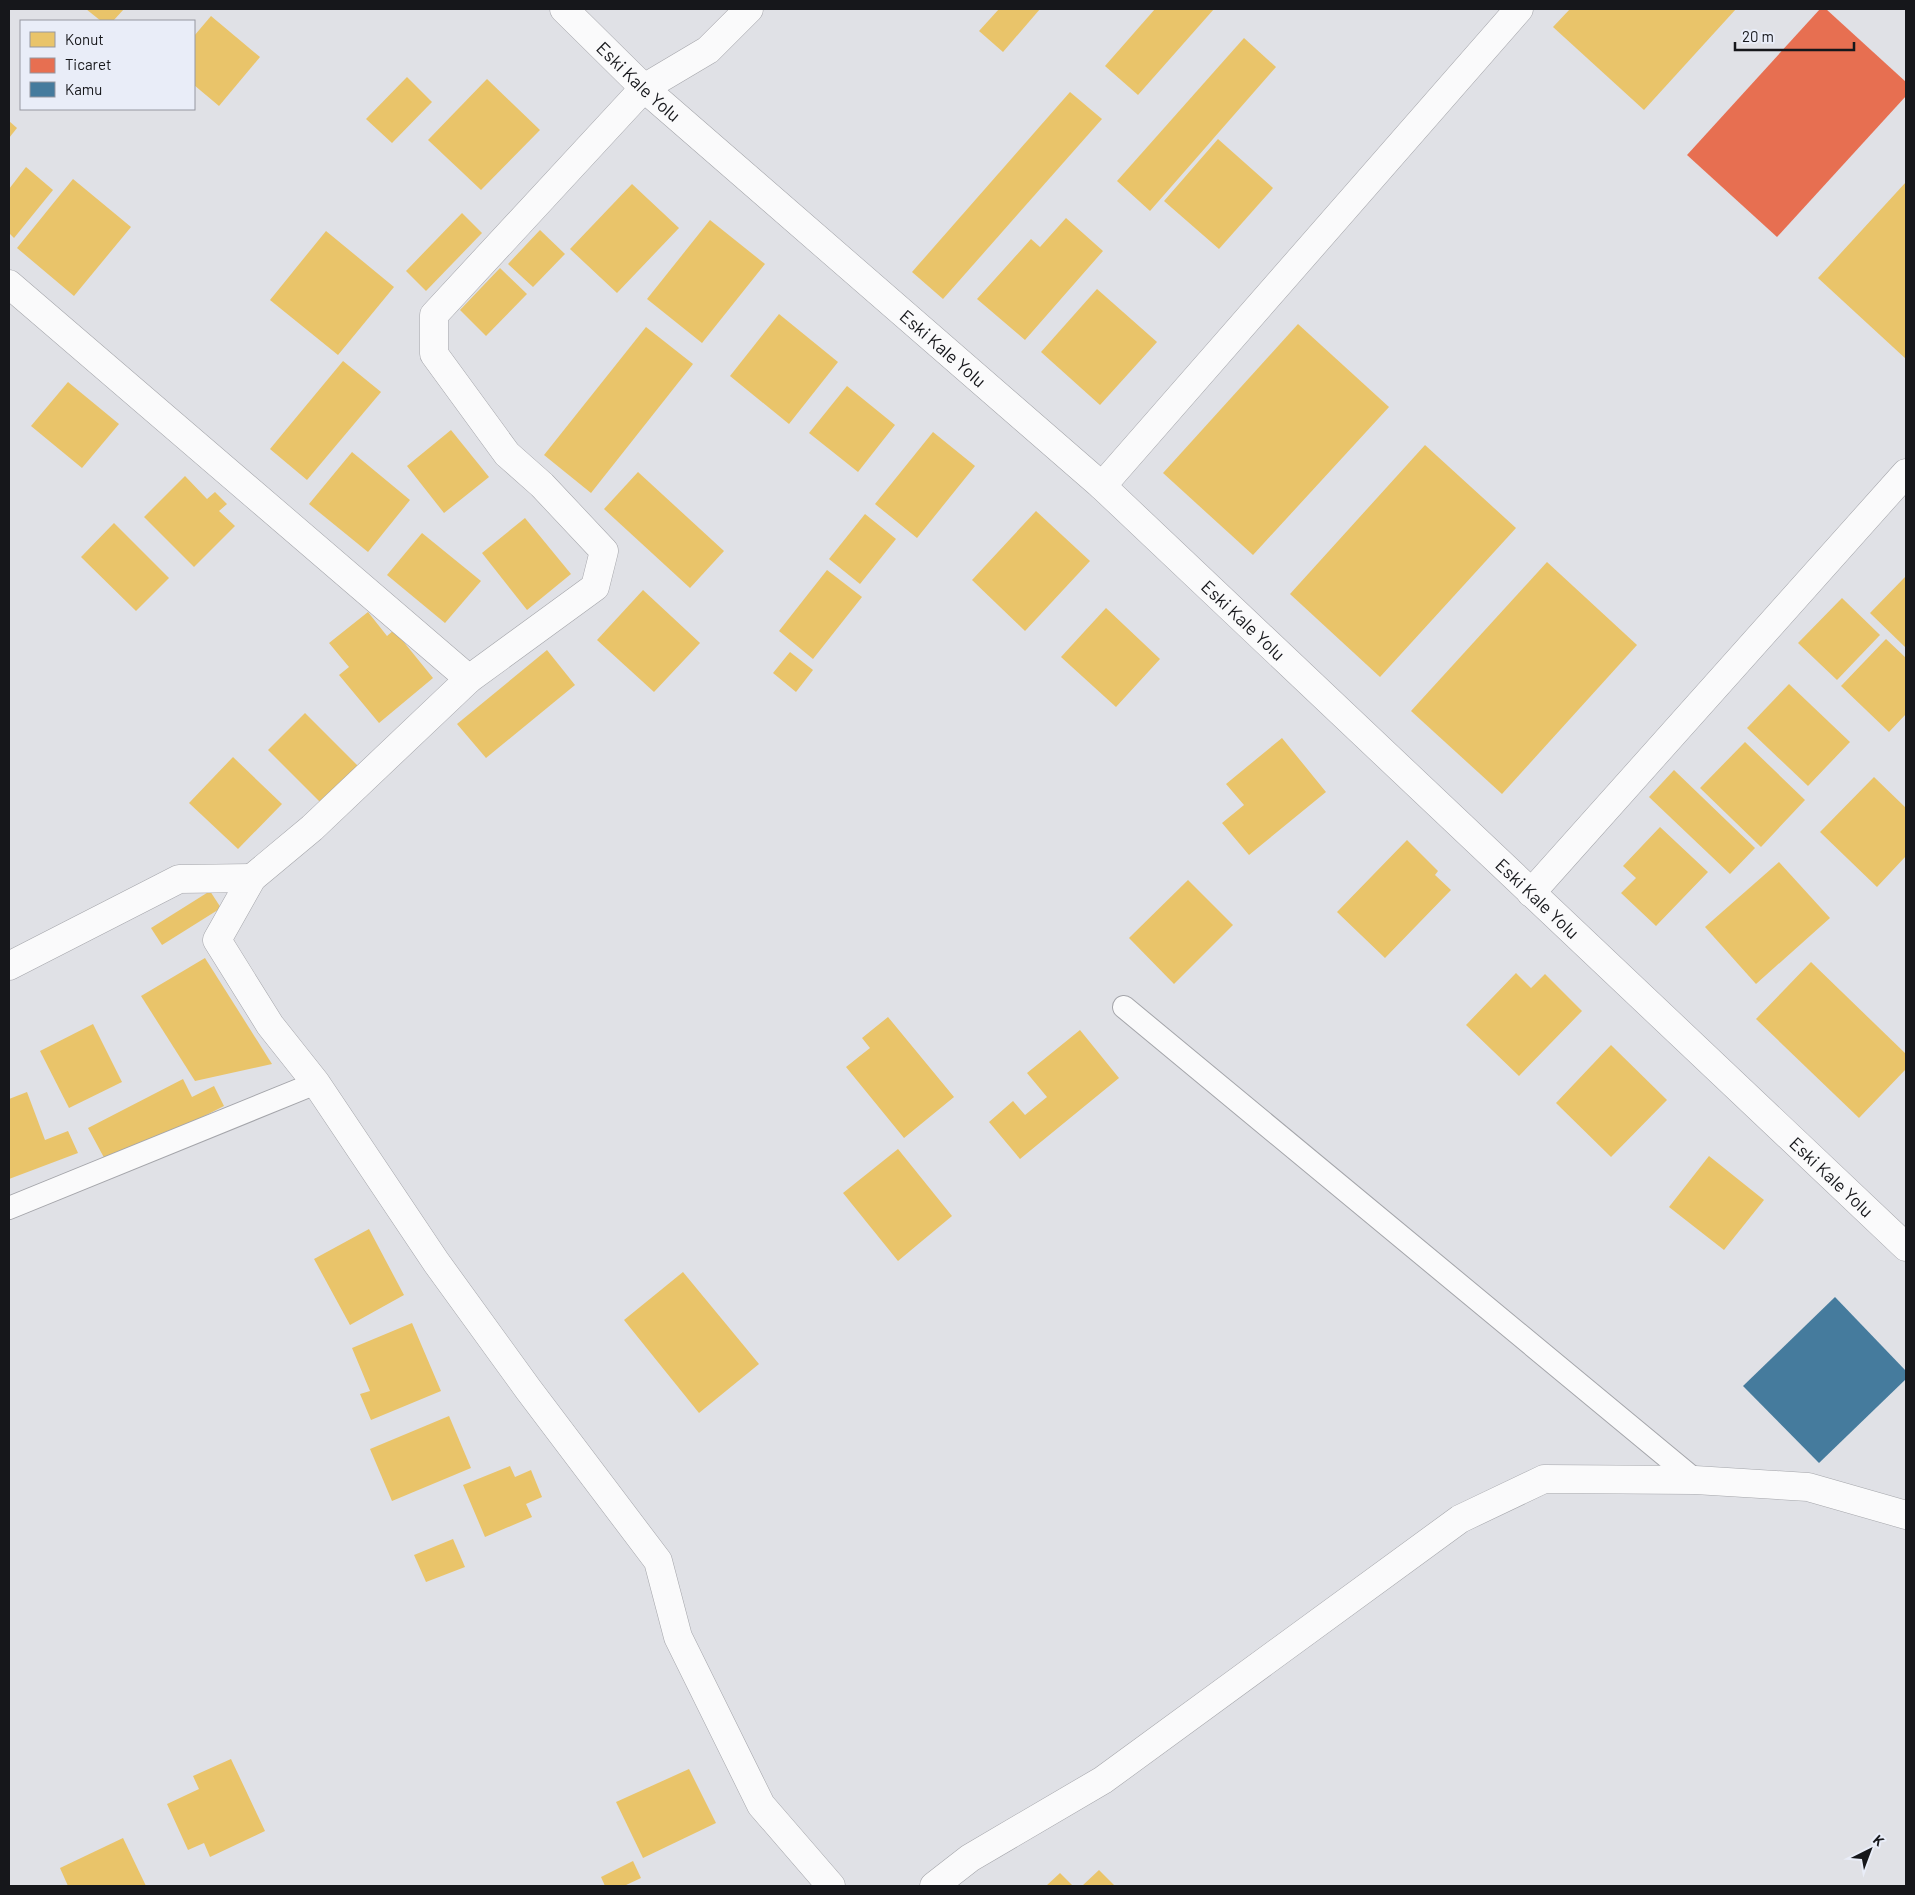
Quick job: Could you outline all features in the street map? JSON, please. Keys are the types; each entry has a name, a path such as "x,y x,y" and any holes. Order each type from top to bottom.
{"street":[{"name":"Eski Kale Yolu","path":"564,9 644,88 1102,486 1906,1247"},
{"path":"749,9 708,50 644,88 434,315 434,354 507,454 542,486 604,550 595,587 469,679 312,828 252,878 217,940 270,1025 316,1083 436,1262 528,1389 658,1561 678,1637 760,1804 831,1886"},
{"path":"1102,486 1519,9"},
{"path":"9,284 469,679"},
{"path":"1531,894 1906,473"},
{"path":"9,966 180,879 252,878"},
{"path":"934,1886 970,1858 1103,1780 1460,1520 1544,1479 1695,1480 1808,1487 1906,1515"}],"lane":[{"path":"1124,1007 1695,1480"},
{"path":"9,1208 316,1083"}],"building: Konut":[{"path":"86,9 124,9 114,20 100,20"},
{"path":"999,9 1040,9 1003,52 979,31"},
{"path":"1155,9 1214,9 1138,95 1105,66"},
{"path":"1570,9 1736,9 1644,110 1553,27"},
{"path":"211,16 260,57 219,106 195,86 195,35"},
{"path":"1244,38 1276,67 1150,211 1117,181"},
{"path":"407,77 432,102 392,143 366,119"},
{"path":"487,79 540,130 481,190 428,140"},
{"path":"1070,92 1102,119 943,299 912,272"},
{"path":"9,121 17,128 9,138"},
{"path":"1218,139 1273,188 1219,249 1164,201"},
{"path":"26,167 53,190 14,238 9,233 9,189"},
{"path":"73,179 131,227 74,296 17,248"},
{"path":"1906,182 1906,359 1818,278"},
{"path":"632,184 679,228 617,293 570,249"},
{"path":"462,213 482,233 426,291 406,271"},
{"path":"1066,218 1103,251 1025,340 977,299 1031,239 1040,247"},
{"path":"710,220 765,264 702,343 647,299"},
{"path":"540,230 565,254 533,287 508,264"},
{"path":"326,231 394,287 338,355 270,300"},
{"path":"500,268 527,294 486,336 460,310"},
{"path":"1097,289 1157,342 1100,405 1041,352"},
{"path":"779,314 838,362 789,424 730,376"},
{"path":"1298,324 1389,407 1253,555 1163,473"},
{"path":"646,327 693,364 591,493 544,455"},
{"path":"343,361 381,392 307,480 270,449"},
{"path":"68,382 119,424 82,468 31,426"},
{"path":"847,386 895,425 858,472 809,433"},
{"path":"451,430 489,477 444,513 407,466"},
{"path":"933,432 975,466 917,538 875,504"},
{"path":"1425,445 1516,528 1380,677 1290,594"},
{"path":"352,452 410,500 368,552 309,504"},
{"path":"638,472 724,551 690,588 604,509"},
{"path":"185,476 207,499 215,492 227,504 219,511 235,526 194,567 144,517"},
{"path":"1036,511 1090,561 1025,631 972,580"},
{"path":"865,514 896,539 860,584 829,559"},
{"path":"525,518 571,574 527,610 482,553"},
{"path":"114,523 169,578 136,611 81,557"},
{"path":"422,533 481,581 445,623 387,575"},
{"path":"1547,562 1637,645 1502,794 1411,711"},
{"path":"827,570 862,597 813,659 779,631"},
{"path":"1906,576 1906,648 1870,613"},
{"path":"643,590 700,643 654,692 597,640"},
{"path":"1842,598 1880,635 1837,680 1798,643"},
{"path":"1106,608 1160,659 1116,707 1061,657"},
{"path":"368,612 387,636 394,630 433,678 379,723 339,675 349,667 329,643"},
{"path":"1886,639 1906,658 1906,714 1889,732 1841,686"},
{"path":"547,650 575,685 486,758 457,724"},
{"path":"790,652 813,670 796,692 773,673"},
{"path":"1789,684 1850,742 1808,786 1747,728"},
{"path":"305,713 358,766 321,803 268,750"},
{"path":"1282,738 1326,792 1249,855 1222,823 1244,805 1226,784"},
{"path":"1745,742 1805,800 1761,847 1700,788"},
{"path":"233,757 282,804 238,849 189,803"},
{"path":"1674,770 1755,848 1730,874 1649,797"},
{"path":"1874,777 1906,808 1906,856 1877,887 1820,832"},
{"path":"1660,827 1708,872 1656,926 1621,893 1636,878 1623,866"},
{"path":"1407,840 1438,871 1435,875 1451,890 1385,958 1337,912"},
{"path":"1779,862 1830,918 1756,984 1705,927"},
{"path":"1188,880 1233,925 1174,984 1129,938"},
{"path":"210,891 221,908 162,945 151,928"},
{"path":"205,958 272,1064 195,1081 141,996"},
{"path":"1811,962 1906,1054 1906,1069 1859,1118 1756,1019"},
{"path":"1516,973 1531,988 1545,974 1582,1011 1519,1076 1466,1025"},
{"path":"888,1017 954,1097 904,1138 846,1067 870,1048 862,1038"},
{"path":"93,1024 122,1082 69,1108 40,1051"},
{"path":"1080,1030 1119,1078 1020,1159 989,1122 1013,1101 1025,1115 1047,1097 1027,1073"},
{"path":"1611,1045 1667,1100 1611,1157 1556,1103"},
{"path":"183,1079 192,1097 214,1086 224,1106 108,1165 88,1128"},
{"path":"27,1092 45,1140 68,1131 78,1153 9,1179 9,1099"},
{"path":"898,1149 952,1216 898,1261 843,1193"},
{"path":"1709,1156 1764,1200 1724,1250 1669,1207"},
{"path":"369,1229 404,1295 350,1325 314,1259"},
{"path":"683,1272 759,1364 699,1413 624,1320"},
{"path":"412,1323 441,1391 371,1420 360,1394 370,1391 352,1348"},
{"path":"449,1416 471,1468 392,1501 370,1449"},
{"path":"510,1466 515,1477 531,1470 542,1497 526,1504 532,1517 485,1537 463,1485"},
{"path":"453,1539 465,1567 426,1582 414,1555"},
{"path":"231,1759 265,1831 210,1857 204,1843 188,1850 167,1804 199,1789 193,1776"},
{"path":"689,1769 716,1823 643,1858 616,1802"},
{"path":"123,1838 146,1886 68,1886 60,1868"},
{"path":"633,1861 641,1878 624,1886 605,1886 601,1877"},
{"path":"1099,1870 1115,1886 1082,1886"},
{"path":"1060,1873 1073,1886 1046,1886"}],"building: Ticaret":[{"path":"1820,9 1826,9 1906,82 1906,96 1777,237 1687,155"}],"building: Kamu":[{"path":"1835,1297 1906,1371 1906,1379 1819,1463 1743,1386"}]}
